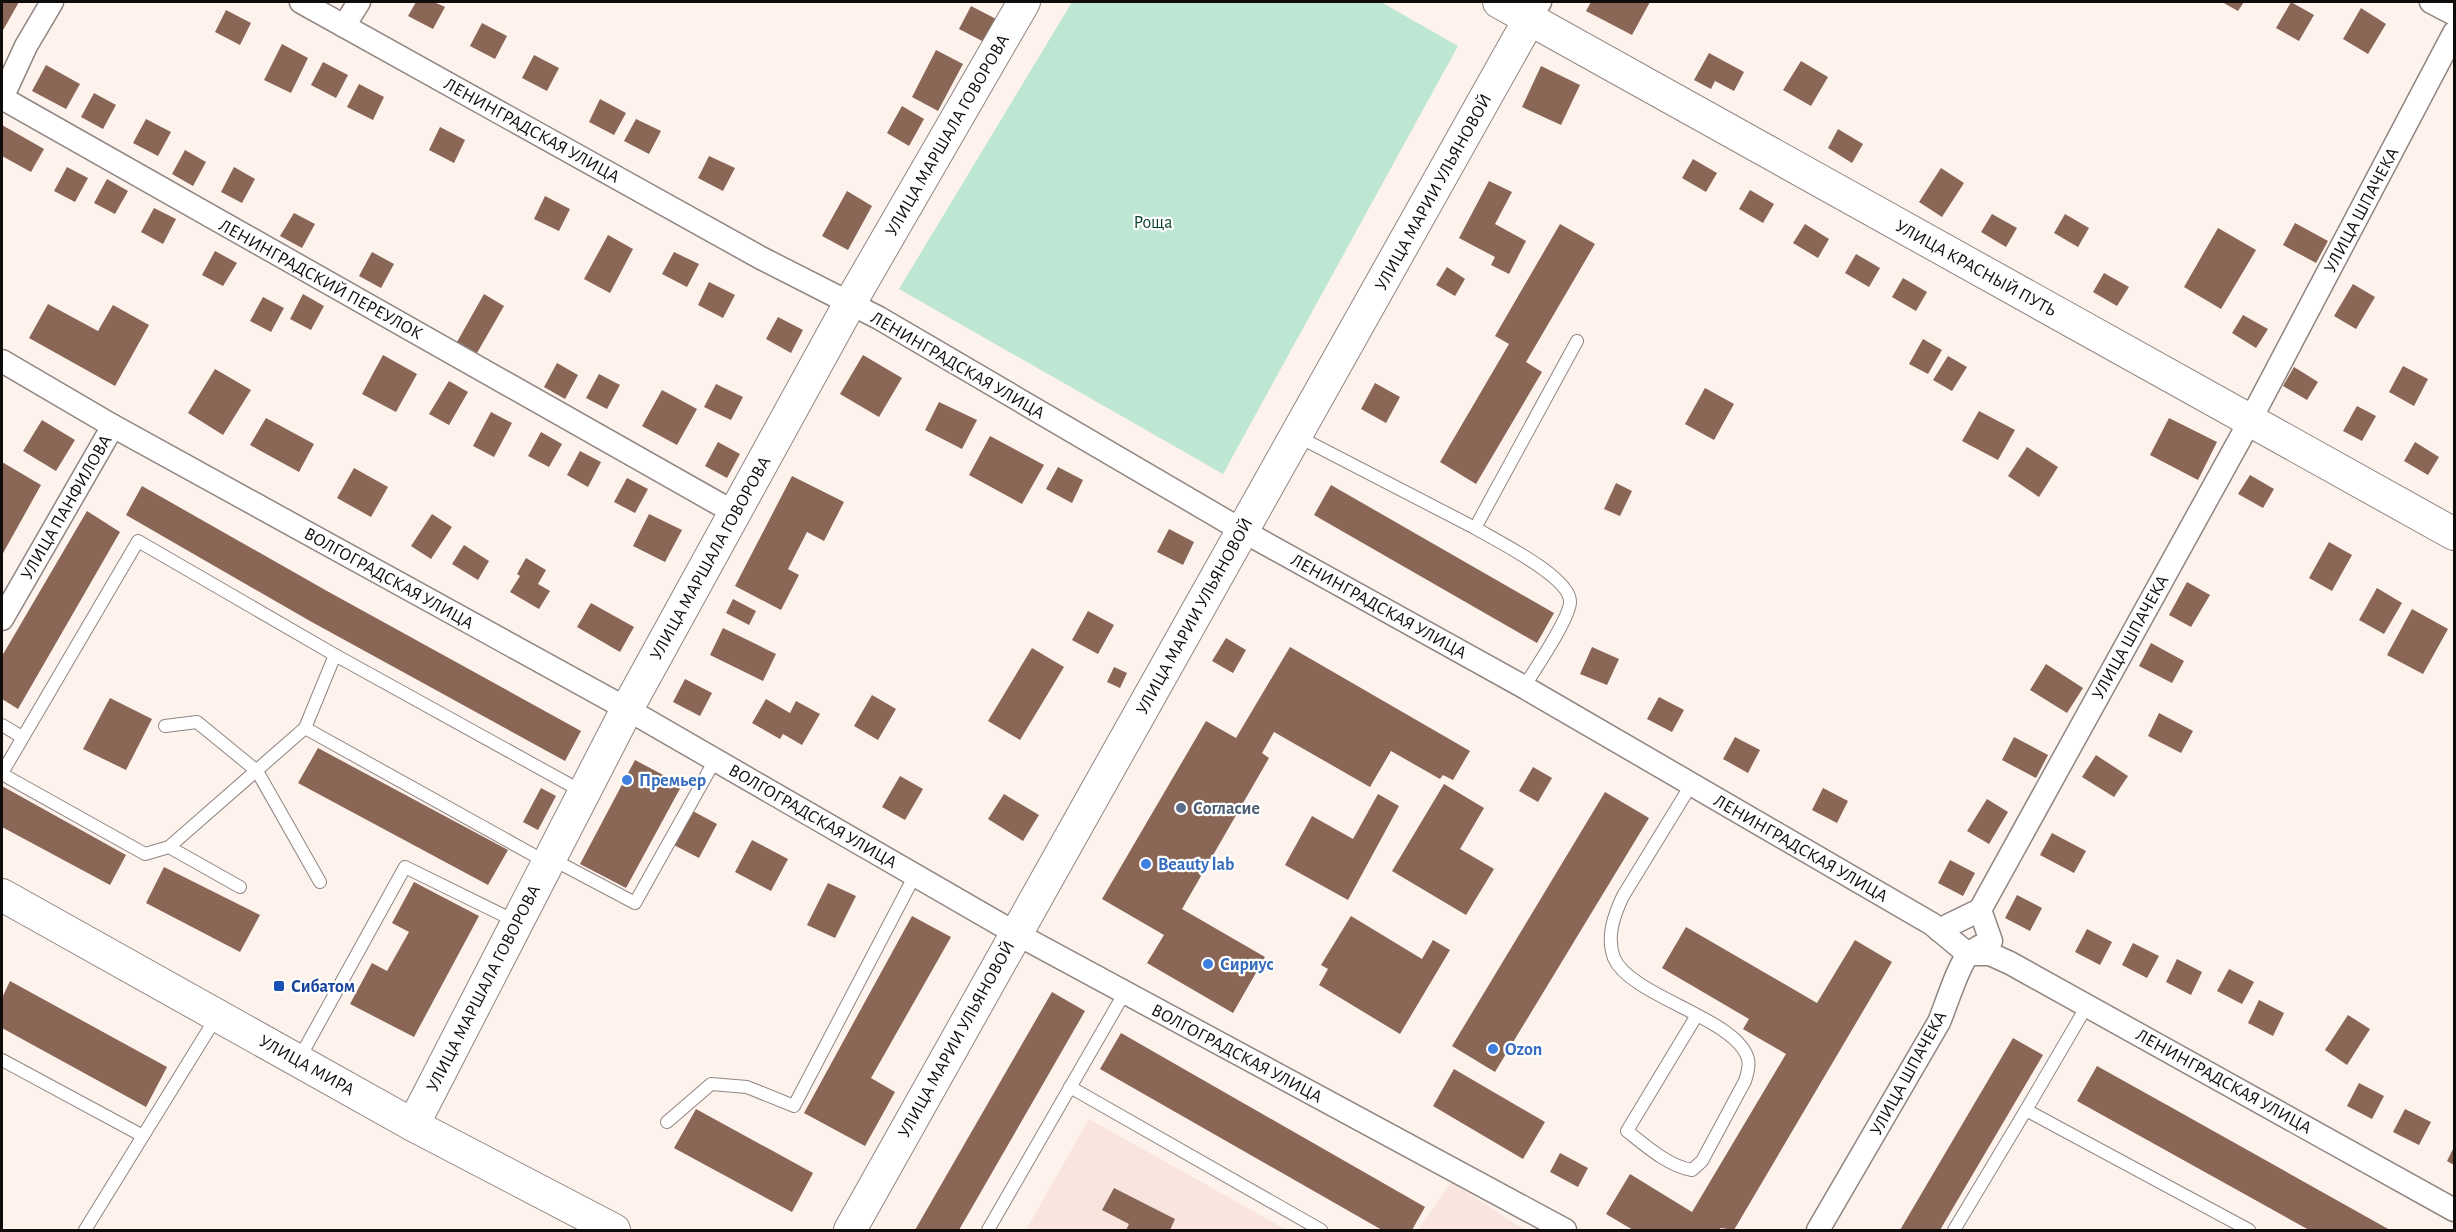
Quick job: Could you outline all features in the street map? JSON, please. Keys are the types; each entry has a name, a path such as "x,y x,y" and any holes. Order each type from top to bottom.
{"street":[{"name":"ЛЕНИНГРАДСКИЙ ПЕРЕУЛОК","path":"52,2 26,46 2,98 735,513"},
{"name":"ЛЕНИНГРАДСКАЯ УЛИЦА","path":"301,2 761,258 850,303 1243,531 1524,687 1939,930 1968,954 1990,954 2088,1004 2454,1210"},
{"path":"344,26 359,2"},
{"name":"УЛИЦА МАРШАЛА ГОВОРОВА","path":"413,1125 627,709 850,303 1024,2"},
{"name":"УЛИЦА КРАСНЫЙ ПУТЬ","path":"1499,2 1534,11 2454,534"},
{"path":"2431,2 2454,14"},
{"name":"УЛИЦА МАРИИ УЛЬЯНОВОЙ","path":"850,1230 1534,11"},
{"name":"УЛИЦА ШПАЧЕКА","path":"1818,1230 1939,1022 1956,975 1968,954 1991,941 1980,910 2250,420 2454,33"},
{"name":"ВОЛГОГРАДСКАЯ УЛИЦА","path":"2,361 112,426 627,709 1015,933 1565,1230"},
{"name":"УЛИЦА ПАНФИЛОВА","path":"2,619 112,426"},
{"name":"УЛИЦА МИРА","path":"2,895 582,1219 614,1230"},
{"path":"1939,930 1980,910"}],"lane":[{"path":"1474,528 1577,341"},
{"path":"1296,436 1474,528 1545,570 1563,584 1569,593 1571,603 1556,634 1524,687"},
{"path":"335,655 305,728 169,847 145,854 2,774 138,541 335,655 583,792"},
{"path":"165,726 197,722 257,771 320,882"},
{"path":"2,725 22,737"},
{"path":"305,728 549,861 635,903 715,760"},
{"path":"1691,785 1623,896 1615,913 1611,933 1615,959 1624,972 1697,1015 1732,1038 1748,1057 1749,1068 1745,1081 1702,1161 1692,1170 1666,1159 1627,1131 1697,1015"},
{"path":"169,847 240,887"},
{"path":"299,1059 405,867 517,922"},
{"path":"667,1122 711,1084 747,1087 794,1106 915,875"},
{"path":"988,1230 1125,992"},
{"path":"1954,1230 2088,1004"},
{"path":"85,1230 218,1016"},
{"path":"2,1060 143,1136"},
{"path":"1070,1087 1321,1230"},
{"path":"2026,1110 2249,1230"}],"shaded area":[{"path":"1089,1119 1287,1230 1026,1230"},
{"path":"1451,1182 1525,1230 1418,1230"}],"green space":[{"name":"Роща","path":"1072,2 1381,2 1458,46 1223,474 899,289"}],"building":[{"path":"2,2 19,2 2,32"},
{"path":"416,2 434,2 445,7 433,29 408,16"},
{"path":"1591,2 1650,2 1632,35 1586,11"},
{"path":"2222,2 2244,2 2238,11"},
{"path":"2291,2 2314,15 2299,41 2276,28"},
{"path":"971,6 998,20 986,43 959,29"},
{"path":"2361,8 2386,24 2368,54 2343,39"},
{"path":"226,10 251,23 240,45 215,32"},
{"path":"482,23 507,36 495,59 470,46"},
{"path":"282,44 308,58 291,93 264,80"},
{"path":"936,50 963,64 938,111 912,97"},
{"path":"1709,53 1744,72 1734,91 1715,81 1711,89 1694,80"},
{"path":"534,55 559,68 547,91 522,78"},
{"path":"1801,61 1828,77 1811,106 1783,90"},
{"path":"323,62 348,75 336,98 311,85"},
{"path":"46,65 80,84 66,109 32,91"},
{"path":"1541,66 1580,85 1561,125 1522,107"},
{"path":"359,84 384,97 373,120 347,107"},
{"path":"94,93 116,105 103,129 81,117"},
{"path":"600,99 626,113 614,135 589,122"},
{"path":"902,106 924,119 909,146 887,133"},
{"path":"146,119 171,132 158,156 133,143"},
{"path":"636,119 661,131 649,154 624,141"},
{"path":"2,125 44,149 31,172 2,156"},
{"path":"440,127 465,140 454,163 429,150"},
{"path":"1838,129 1863,144 1852,163 1828,148"},
{"path":"185,150 206,162 193,186 172,174"},
{"path":"709,156 735,168 723,191 698,178"},
{"path":"1693,159 1717,173 1706,192 1682,178"},
{"path":"67,167 88,178 75,202 54,191"},
{"path":"234,167 255,179 242,203 221,192"},
{"path":"1941,168 1964,183 1942,217 1919,202"},
{"path":"107,179 128,191 115,214 94,203"},
{"path":"1489,181 1512,192 1495,224 1526,241 1509,274 1491,265 1495,257 1459,238"},
{"path":"1750,190 1774,204 1763,223 1739,209"},
{"path":"847,191 872,206 848,250 822,236"},
{"path":"545,196 570,209 559,231 534,219"},
{"path":"154,208 176,219 163,244 141,232"},
{"path":"294,213 315,224 302,248 280,236"},
{"path":"1992,214 2017,228 2006,247 1981,232"},
{"path":"2065,214 2089,228 2078,247 2054,233"},
{"path":"2295,223 2328,241 2316,263 2283,245"},
{"path":"1560,224 1595,244 1526,362 1542,372 1476,484 1440,462 1509,344 1495,336"},
{"path":"1805,224 1829,239 1818,258 1793,243"},
{"path":"2218,228 2256,250 2221,309 2184,287"},
{"path":"608,235 633,249 610,293 584,279"},
{"path":"215,251 237,263 223,286 202,275"},
{"path":"372,252 394,264 381,288 359,276"},
{"path":"674,252 699,264 687,287 662,274"},
{"path":"1856,254 1880,268 1869,287 1845,273"},
{"path":"1447,267 1465,279 1455,296 1436,285"},
{"path":"2104,273 2129,287 2117,306 2093,292"},
{"path":"1903,278 1927,292 1916,311 1892,297"},
{"path":"709,282 735,295 723,318 698,305"},
{"path":"2353,284 2375,297 2356,329 2334,316"},
{"path":"303,294 324,306 311,330 290,319"},
{"path":"484,294 504,306 477,353 457,342"},
{"path":"263,297 284,308 271,332 250,321"},
{"path":"48,304 98,331 113,305 149,325 115,386 29,338"},
{"path":"2243,315 2268,329 2256,348 2232,333"},
{"path":"778,317 803,330 791,353 766,339"},
{"path":"1923,339 1942,350 1928,374 1909,364"},
{"path":"383,355 417,374 396,412 362,394"},
{"path":"863,355 902,378 879,417 840,394"},
{"path":"1948,356 1967,367 1952,391 1933,380"},
{"path":"557,363 578,375 565,399 544,387"},
{"path":"2403,366 2428,379 2414,406 2389,392"},
{"path":"2294,367 2318,382 2307,400 2283,386"},
{"path":"215,369 251,390 223,435 188,413"},
{"path":"599,374 620,385 607,409 586,398"},
{"path":"449,381 468,392 449,425 429,414"},
{"path":"1375,383 1400,397 1386,423 1361,409"},
{"path":"716,384 743,397 731,420 704,407"},
{"path":"1705,388 1734,404 1714,440 1685,424"},
{"path":"662,390 697,409 677,445 642,426"},
{"path":"939,402 977,420 962,449 925,430"},
{"path":"2357,406 2376,416 2362,441 2343,431"},
{"path":"1979,411 2015,430 1998,460 1962,441"},
{"path":"491,412 512,423 494,457 473,446"},
{"path":"266,418 314,444 299,472 250,445"},
{"path":"2169,418 2217,442 2198,480 2150,455"},
{"path":"42,420 75,440 56,471 23,451"},
{"path":"541,432 562,444 549,467 528,456"},
{"path":"990,436 1044,465 1022,504 969,475"},
{"path":"718,442 740,454 727,478 705,466"},
{"path":"2415,442 2439,457 2428,475 2404,461"},
{"path":"2027,447 2058,467 2039,497 2008,476"},
{"path":"580,451 601,462 588,487 567,475"},
{"path":"2,462 41,485 2,555"},
{"path":"1058,467 1083,480 1072,503 1046,489"},
{"path":"354,468 388,487 371,517 337,498"},
{"path":"2250,475 2274,489 2263,508 2238,494"},
{"path":"792,476 844,502 824,541 807,532 788,569 799,575 781,610 735,586"},
{"path":"627,478 648,489 635,513 614,502"},
{"path":"1616,483 1632,491 1620,516 1604,509"},
{"path":"1331,485 1554,613 1537,643 1314,515"},
{"path":"142,486 581,731 565,761 310,621 126,515"},
{"path":"87,511 120,532 18,709 2,699 2,656"},
{"path":"432,514 452,527 431,559 411,546"},
{"path":"649,514 682,530 665,562 633,546"},
{"path":"1169,529 1194,542 1183,565 1157,552"},
{"path":"2329,542 2352,555 2332,591 2309,578"},
{"path":"464,545 489,561 478,580 452,564"},
{"path":"526,558 546,570 538,584 550,591 539,609 510,592 520,576 517,574"},
{"path":"2187,582 2210,595 2191,627 2169,615"},
{"path":"2377,588 2402,603 2384,634 2359,620"},
{"path":"733,599 756,611 749,625 726,613"},
{"path":"591,603 634,627 620,652 577,627"},
{"path":"2412,609 2448,629 2423,674 2387,655"},
{"path":"1088,611 1114,625 1098,654 1072,640"},
{"path":"723,628 776,654 763,681 710,655"},
{"path":"1226,638 1246,650 1233,673 1212,661"},
{"path":"2151,643 2184,661 2172,683 2139,666"},
{"path":"1290,647 1470,751 1453,780 1443,775 1440,779 1391,751 1370,787 1274,732 1262,753 1269,758 1182,909 1265,957 1233,1013 1147,963 1164,935 1102,899 1206,721 1236,738"},
{"path":"1592,647 1619,659 1607,685 1580,674"},
{"path":"1032,648 1064,667 1020,740 988,721"},
{"path":"2046,664 2083,688 2067,713 2030,690"},
{"path":"1114,667 1127,673 1120,688 1107,682"},
{"path":"685,679 712,693 700,716 673,702"},
{"path":"872,695 896,709 878,740 854,726"},
{"path":"1659,697 1684,710 1672,732 1647,719"},
{"path":"110,698 152,719 126,770 83,749"},
{"path":"766,699 790,713 796,701 820,714 802,745 783,734 780,739 752,723"},
{"path":"2159,713 2193,731 2181,753 2148,736"},
{"path":"1735,737 1760,750 1748,773 1723,759"},
{"path":"2014,737 2048,755 2036,778 2002,760"},
{"path":"318,748 508,850 488,885 298,783"},
{"path":"2096,755 2128,776 2114,797 2082,777"},
{"path":"635,760 682,785 626,888 580,864"},
{"path":"1533,767 1552,778 1538,802 1519,791"},
{"path":"900,776 923,789 905,820 882,807"},
{"path":"1444,784 1484,808 1460,849 1494,869 1466,915 1392,871"},
{"path":"2,786 126,855 110,885 2,827"},
{"path":"541,788 556,796 538,830 523,822"},
{"path":"1823,788 1848,801 1837,823 1812,810"},
{"path":"1605,792 1649,818 1495,1072 1452,1046"},
{"path":"1004,794 1039,815 1023,841 988,819"},
{"path":"1378,794 1399,806 1348,900 1285,865 1312,816 1353,839"},
{"path":"1987,799 2008,812 1989,844 1967,831"},
{"path":"689,809 717,824 699,858 670,843"},
{"path":"2052,833 2086,851 2074,873 2040,855"},
{"path":"752,840 788,859 771,891 735,872"},
{"path":"1950,860 1975,873 1963,896 1938,883"},
{"path":"164,867 260,915 240,952 146,903"},
{"path":"414,882 479,916 414,1037 350,1004 372,963 387,971 409,932 392,923"},
{"path":"828,883 856,896 835,938 807,925"},
{"path":"2017,895 2042,908 2030,931 2005,918"},
{"path":"912,916 951,937 871,1078 895,1092 865,1146 804,1113"},
{"path":"1351,916 1422,959 1433,940 1450,950 1400,1034 1319,985 1328,969 1321,965"},
{"path":"1686,927 1817,1003 1855,940 1892,962 1734,1230 1721,1228 1719,1230 1633,1230 1606,1214 1630,1174 1692,1212 1786,1054 1743,1029 1749,1019 1662,968"},
{"path":"2087,929 2112,942 2100,965 2075,952"},
{"path":"2133,943 2159,956 2147,978 2122,965"},
{"path":"2177,959 2202,972 2191,995 2166,982"},
{"path":"2229,969 2254,982 2242,1004 2217,991"},
{"path":"10,981 167,1067 146,1107 2,1028 2,998"},
{"path":"1052,992 1085,1011 959,1230 915,1230"},
{"path":"2259,1000 2284,1013 2273,1036 2248,1023"},
{"path":"2348,1015 2370,1029 2347,1065 2325,1050"},
{"path":"1121,1033 1425,1207 1412,1230 1382,1230 1100,1069"},
{"path":"2013,1038 2043,1055 1940,1230 1900,1230"},
{"path":"2097,1066 2390,1230 2309,1230 2077,1101"},
{"path":"1454,1069 1545,1122 1523,1159 1433,1106"},
{"path":"2359,1083 2384,1096 2372,1119 2347,1106"},
{"path":"696,1109 813,1173 792,1212 674,1148"},
{"path":"2405,1109 2431,1122 2419,1145 2393,1132"},
{"path":"2454,1147 2454,1165 2447,1161"},
{"path":"1560,1153 1588,1168 1578,1187 1550,1172"},
{"path":"1114,1188 1175,1219 1170,1230 1126,1230 1129,1224 1102,1210"}],"place":[{"name":"Премьер","path":"627,780"},
{"name":"Согласие","path":"1181,808"},
{"name":"Beauty lab","path":"1146,864"},
{"name":"Сириус","path":"1208,964"},
{"name":"Сибатом","path":"279,986"},
{"name":"Ozon","path":"1493,1049"}]}
